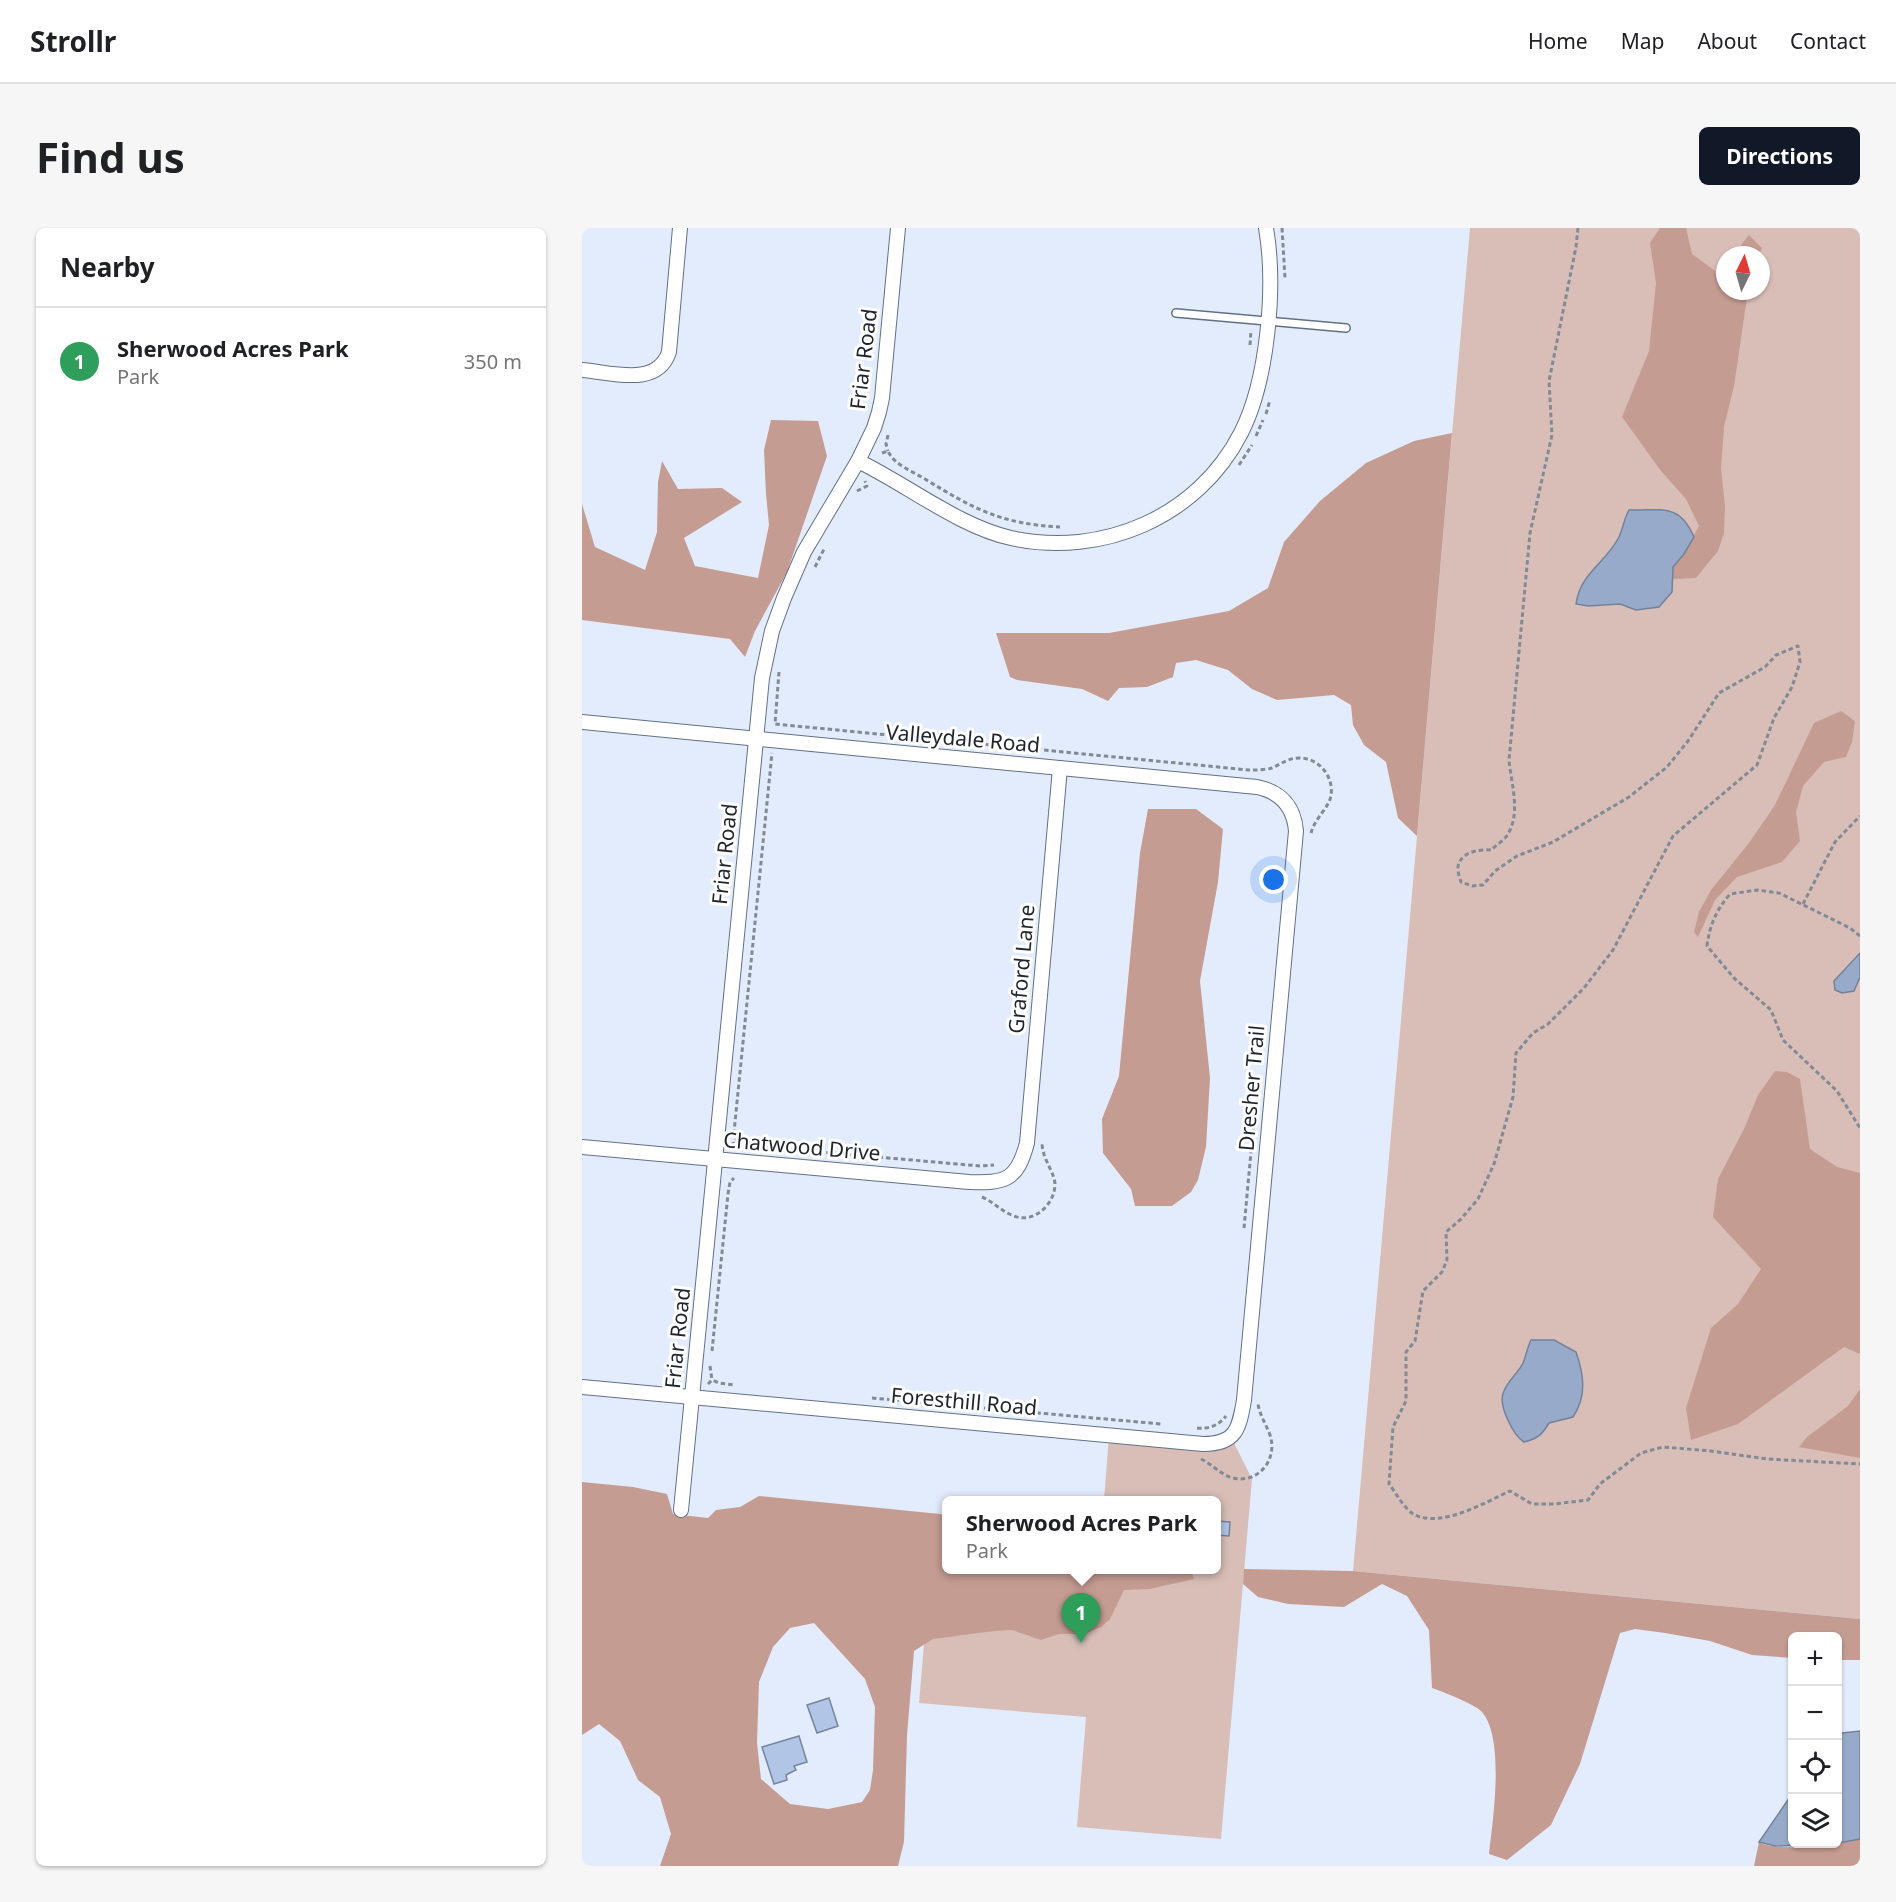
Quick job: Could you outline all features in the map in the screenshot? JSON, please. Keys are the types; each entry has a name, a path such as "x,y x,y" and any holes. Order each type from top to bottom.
{"street":[{"path":"582,370 640,375 654,372 661,367 669,352 680,228"},
{"name":"Friar Road","path":"681,1510 762,678 771,631 804,552 858,461 874,428 882,398 898,228"},
{"path":"858,461 887,475 961,519 1009,538 1048,544 1068,544 1112,537 1152,522 1187,499 1205,483 1232,449 1253,404 1264,351 1267,321 1270,268 1266,228"},
{"name":"Valleydale Road","path":"582,722 1265,788 1280,796 1290,808 1295,823 1294,849"},
{"name":"Graford Lane","path":"1015,1172 1022,1160 1026,1143 1060,768"},
{"name":"Dresher Trail","path":"1250,1331 1294,849"},
{"name":"Chatwood Drive","path":"582,1147 969,1182 994,1183 1002,1181 1015,1172"},
{"name":"Foresthill Road","path":"582,1387 1214,1444 1232,1437 1238,1428 1244,1400 1250,1331"}],"lane":[{"path":"1176,313 1346,328"}],"path":[{"path":"1282,228 1285,284"},
{"path":"1578,228 1549,381 1552,435 1530,533 1509,759 1515,796 1514,814 1508,834 1491,850 1477,849 1462,859 1458,868 1461,882 1472,886 1483,885 1496,871 1517,856 1553,842 1629,797 1667,767 1688,741 1719,693 1765,667 1776,655 1798,646 1800,662 1792,687 1774,718 1757,765 1673,836 1613,950 1584,988 1548,1024 1533,1033 1516,1053 1513,1096 1494,1164 1478,1199 1446,1232 1447,1260 1442,1272 1423,1291 1415,1341 1406,1352 1406,1401 1394,1427 1389,1484 1412,1513 1437,1520 1474,1508 1509,1491 1532,1504 1588,1500 1600,1485 1641,1453 1663,1447 1711,1450 1767,1459 1860,1464"},
{"path":"1250,349 1252,320"},
{"path":"1236,470 1260,428 1270,398"},
{"path":"882,453 888,451 898,463 987,514 1032,525 1062,527"},
{"path":"866,480 867,486"},
{"path":"853,495 867,486 874,486"},
{"path":"812,572 827,544"},
{"path":"781,662 775,724 1249,770 1270,768 1289,759 1312,760 1325,770 1330,780 1331,794 1327,806 1314,822 1310,837"},
{"path":"737,1141 734,1132 771,753"},
{"path":"1803,904 1835,842 1860,816"},
{"path":"1860,936 1850,928 1779,893 1757,890 1730,894 1716,910 1709,929 1707,946 1734,978 1771,1010 1783,1040 1837,1091 1860,1128"},
{"path":"1243,1236 1259,1069"},
{"path":"973,1196 981,1196 993,1202 1017,1218 1030,1217 1040,1213 1048,1206 1054,1184 1052,1173 1043,1156 1042,1134"},
{"path":"731,1145 737,1141"},
{"path":"737,1141 752,1146 980,1166 999,1164"},
{"path":"729,1173 734,1178"},
{"path":"712,1380 710,1367 730,1182 738,1175"},
{"path":"708,1384 712,1380"},
{"path":"712,1380 743,1386"},
{"path":"866,1397 1167,1425"},
{"path":"1193,1457 1203,1459 1232,1478 1243,1479 1254,1476 1265,1469 1270,1457 1270,1436 1258,1403"},
{"path":"1190,1427 1212,1427 1226,1415"}],"shaded area":[{"path":"1470,228 1860,228 1860,1619 1353,1571"},
{"path":"1660,228 1686,228 1692,254 1716,272 1716,300 1747,300 1734,386 1724,427 1721,468 1725,506 1724,533 1718,551 1696,578 1672,579 1673,567 1684,554 1699,526 1686,499 1661,471 1622,417 1649,351 1656,283 1650,243"},
{"path":"1749,235 1760,246 1740,246"},
{"path":"771,420 818,421 827,456 787,572 755,631 745,657 730,639 582,620 582,504 595,547 645,570 657,532 658,482 662,461 678,489 722,488 742,502 684,538 695,566 758,578 769,525 764,450"},
{"path":"1452,433 1417,836 1398,818 1386,762 1364,745 1353,725 1351,705 1334,695 1277,700 1252,689 1228,670 1196,660 1176,663 1173,677 1147,687 1119,688 1108,701 1082,689 1017,680 1010,677 996,633 1109,633 1229,611 1268,588 1284,542 1320,501 1366,463 1414,441"},
{"path":"1841,711 1855,721 1852,742 1846,757 1824,762 1803,786 1796,812 1800,841 1782,862 1737,877 1715,900 1698,937 1694,932 1699,912 1711,890 1749,843 1775,805 1814,723"},
{"path":"1148,809 1196,809 1223,829 1218,882 1200,981 1210,1078 1206,1147 1198,1180 1191,1192 1172,1206 1135,1206 1131,1189 1103,1153 1102,1119 1119,1076 1140,853"},
{"path":"1775,1071 1787,1072 1800,1079 1810,1149 1837,1167 1860,1173 1860,1354 1844,1347 1738,1424 1691,1440 1686,1408 1711,1328 1738,1304 1761,1269 1713,1217 1718,1179 1744,1129 1758,1095"},
{"path":"1860,1389 1860,1458 1799,1447 1807,1437 1848,1406"},
{"path":"1109,1436 1203,1444 1231,1437 1252,1479 1221,1839 1077,1827 1086,1717 919,1703 932,1551 942,1565 942,1574 1221,1574 1221,1496 1104,1496"},
{"path":"582,1482 633,1487 667,1494 673,1514 708,1518 716,1510 740,1507 759,1496 940,1514 942,1515 942,1574 1192,1574 1194,1579 1150,1589 1124,1590 1110,1619 1101,1627 1084,1634 1059,1634 1041,1640 1012,1630 994,1631 933,1639 914,1651 907,1735 904,1842 898,1866 660,1866 671,1834 660,1797 638,1780 620,1741 599,1724 582,1735","holes":["814,1623 865,1679 875,1707 873,1770 870,1790 862,1802 828,1809 790,1804 761,1779 757,1743 759,1682 773,1647 790,1628"]},
{"path":"1244,1569 1353,1571 1860,1619 1860,1660 1842,1660 1842,1632 1788,1632 1788,1658 1752,1655 1710,1641 1665,1633 1635,1629 1620,1633 1580,1764 1551,1825 1507,1860 1489,1854 1496,1780 1493,1741 1489,1724 1482,1712 1473,1705 1432,1688 1429,1630 1407,1596 1382,1584 1344,1607 1288,1604 1258,1597 1243,1584"},
{"path":"1860,1839 1860,1866 1754,1866 1759,1842 1788,1848 1842,1848 1842,1842"}],"water":[{"path":"1629,510 1660,510 1675,513 1682,518 1694,537 1673,567 1672,592 1659,607 1636,610 1620,604 1588,606 1576,604 1578,593 1588,576 1614,546"},
{"path":"1860,953 1860,977 1854,991 1842,993 1835,990 1834,981"},
{"path":"1531,1340 1554,1340 1576,1352 1583,1385 1581,1401 1573,1417 1549,1423 1539,1436 1524,1442 1515,1433 1507,1419 1502,1397 1506,1387 1523,1363"},
{"path":"1860,1731 1860,1839 1842,1842 1842,1740 1842,1733"},
{"path":"1788,1800 1788,1846 1775,1846 1759,1842"}],"building":[{"path":"1221,1521 1230,1522 1229,1536 1221,1535"},
{"path":"829,1698 838,1726 817,1733 807,1705"},
{"path":"799,1736 807,1762 794,1766 796,1770 786,1775 787,1780 774,1784 762,1747"}],"place":[{"name":"Sherwood Acres Park","path":"1081,1643"}]}
